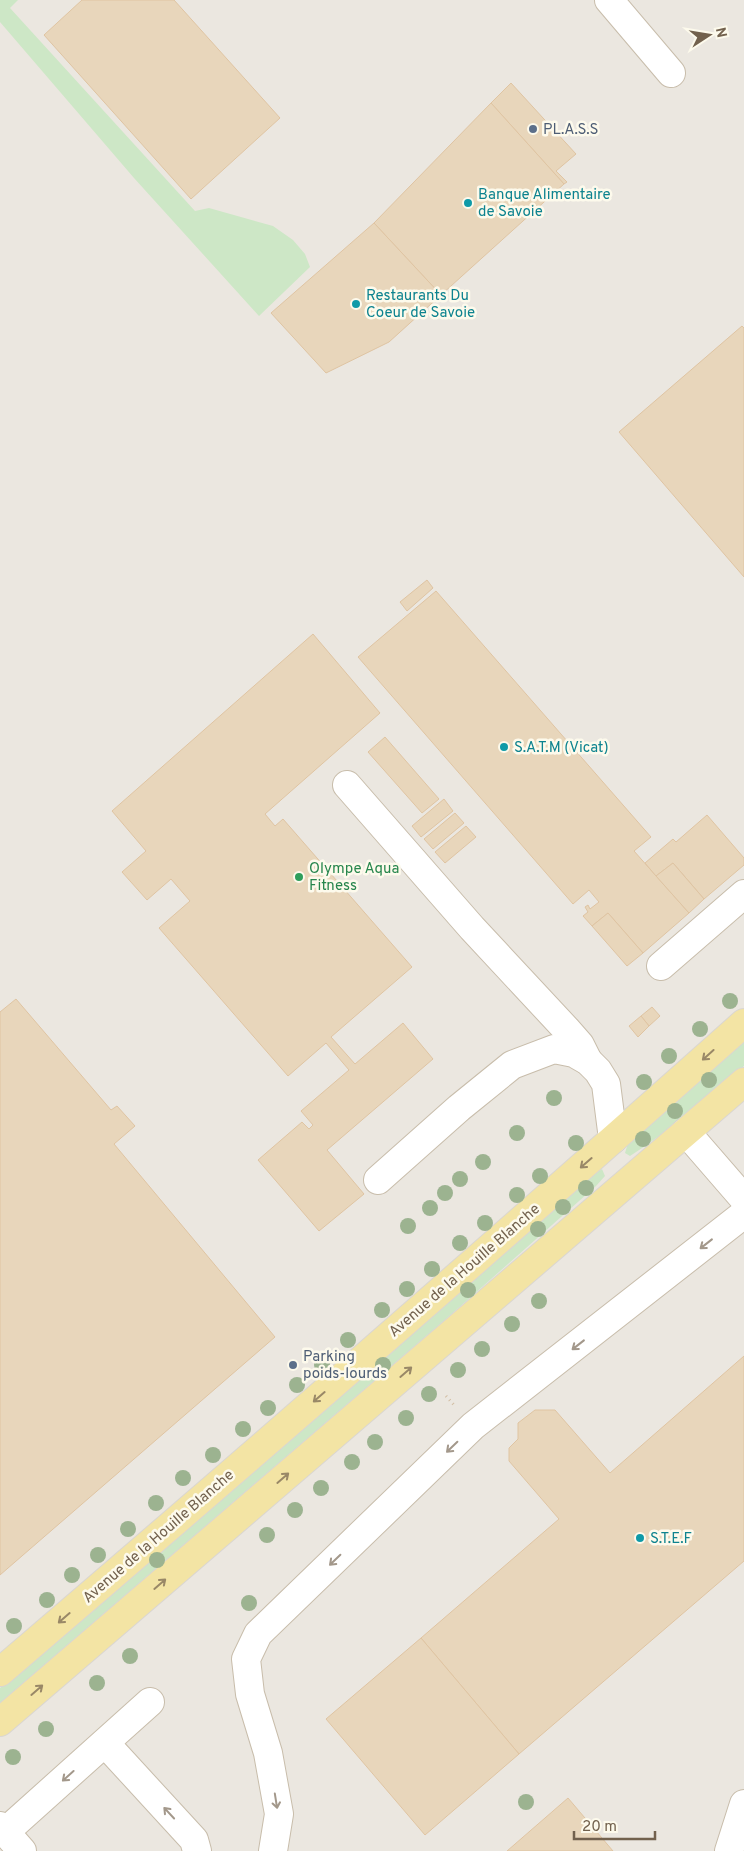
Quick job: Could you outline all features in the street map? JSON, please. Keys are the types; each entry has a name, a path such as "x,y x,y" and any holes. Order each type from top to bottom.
{"main road":[{"name":"Avenue de la Houille Blanche","path":"0,1672 166,1530 744,1022"},
{"path":"0,1722 744,1082"}],"street":[{"path":"609,0 671,73"},
{"path":"347,785 472,928 580,1045 588,1061 606,1084 613,1139"},
{"path":"661,966 744,894"},
{"path":"378,1180 459,1108 512,1065 554,1049 574,1053 588,1061"},
{"path":"686,1132 744,1199"},
{"path":"273,1851 278,1814 268,1753 250,1694 246,1659 258,1634 473,1426 744,1214"},
{"path":"9,1836 150,1702"},
{"path":"105,1743 194,1840 197,1851"},
{"path":"729,1851 744,1804"}],"shaded area":[{"path":"0,0 744,0 744,1851 0,1851"}],"green space":[{"path":"0,0 18,0 10,8 195,211 209,208 273,226 293,240 305,254 310,267 259,316 134,178 0,22"},
{"path":"744,1031 744,1066 660,1135 630,1156 625,1153 628,1143"},
{"path":"602,1169 605,1176 596,1186 446,1319 0,1703 0,1688 572,1189"}],"building":[{"path":"82,0 174,0 280,118 191,199 44,35"},
{"name":"PL.A.S.S","path":"511,83 576,154 556,171 567,182 564,184 491,103"},
{"name":"Banque Alimentaire de Savoie","path":"491,103 564,184 441,295 374,223"},
{"name":"Restaurants Du Coeur de Savoie","path":"374,223 441,295 389,342 326,373 271,313"},
{"path":"742,326 744,328 744,577 619,432"},
{"path":"427,580 433,588 407,611 400,602"},
{"name":"S.A.T.M (Vicat)","path":"436,591 651,837 634,851 689,913 643,953 608,913 592,926 583,916 588,912 585,907 588,905 590,909 599,902 589,890 573,904 358,657"},
{"path":"313,634 380,713 265,814 275,826 283,819 412,967 331,1037 355,1064 403,1023 433,1059 327,1150 364,1194 319,1231 258,1160 302,1122 309,1129 313,1125 301,1111 349,1070 326,1043 288,1076 159,928 190,901 171,879 147,900 122,872 146,851 112,811"},
{"path":"385,737 439,799 422,813 368,752"},
{"path":"444,799 453,811 421,837 412,826"},
{"path":"455,813 464,823 433,849 424,839"},
{"path":"707,815 744,858 744,865 704,899 673,863 656,876 645,863 673,839 676,842"},
{"path":"466,826 476,837 445,863 435,852"},
{"path":"673,863 704,899 689,913 656,876"},
{"path":"608,913 643,953 627,966 592,926"},
{"path":"16,999 111,1110 117,1106 135,1126 114,1144 275,1337 0,1575 0,1012"},
{"path":"652,1007 660,1016 649,1026 641,1016"},
{"path":"641,1016 649,1026 638,1037 629,1026"},
{"name":"S.T.E.F","path":"744,1356 744,1561 519,1754 421,1638 559,1519 509,1461 509,1448 518,1439 518,1423 535,1410 555,1410 610,1473"},
{"path":"421,1638 519,1754 425,1835 326,1719"},
{"path":"568,1798 613,1851 507,1851"}],"place":[{"name":"PL.A.S.S","path":"533,129"},
{"name":"Banque Alimentaire de Savoie","path":"468,203"},
{"name":"Restaurants Du Coeur de Savoie","path":"356,304"},
{"name":"S.A.T.M (Vicat)","path":"504,747"},
{"name":"Olympe Aqua Fitness","path":"299,877"},
{"name":"Parking poids-lourds","path":"293,1365"},
{"name":"S.T.E.F","path":"640,1538"}]}
